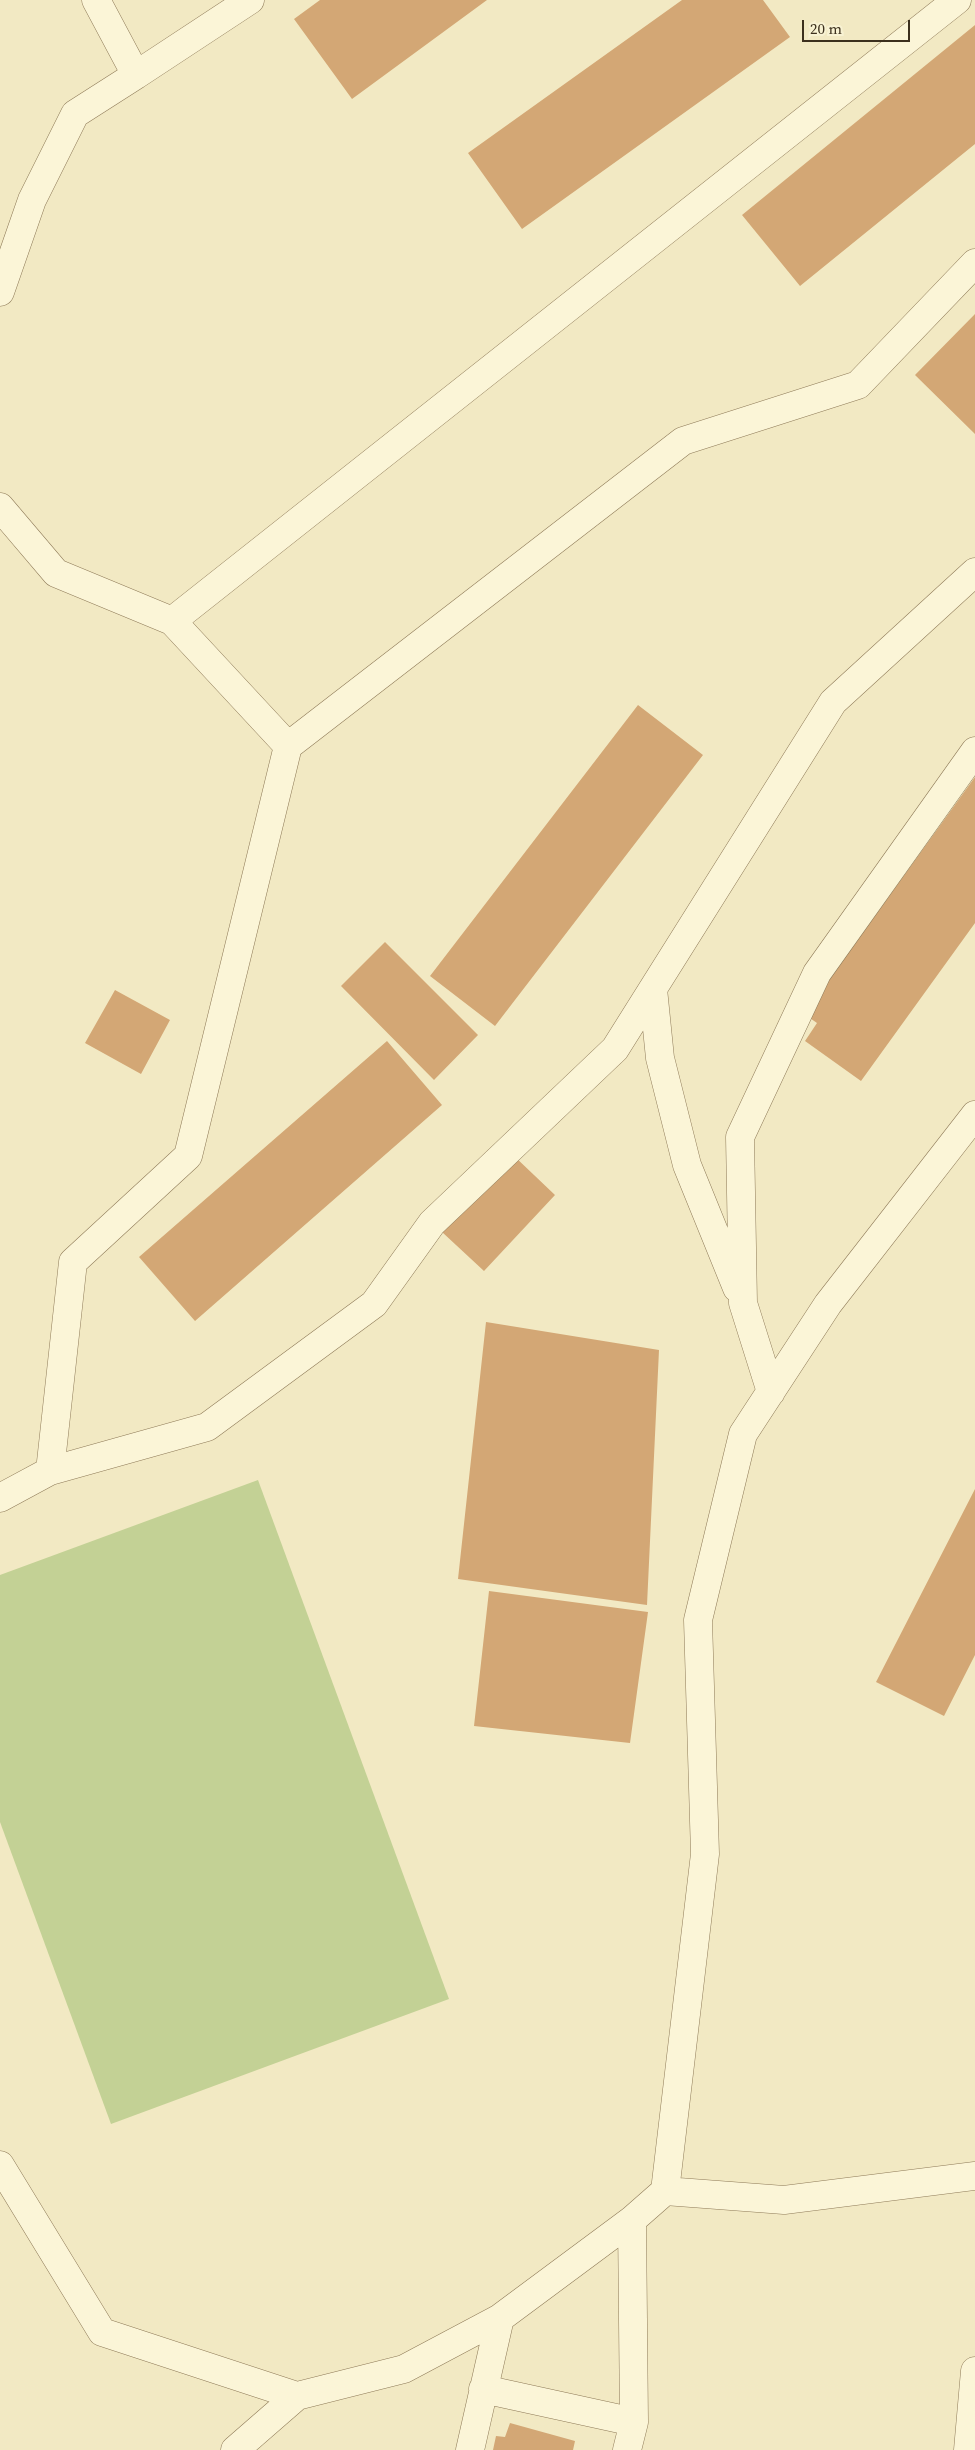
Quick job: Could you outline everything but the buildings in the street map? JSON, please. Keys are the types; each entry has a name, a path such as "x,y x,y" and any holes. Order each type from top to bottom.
{"street":[{"path":"96,0 136,75"},
{"path":"0,292 32,200 75,114 250,0"},
{"path":"172,621 957,0"},
{"path":"50,1471 73,1262 188,1156 288,746 682,441 858,385 975,263"},
{"path":"0,507 56,573 172,621 288,746"},
{"path":"0,1498 50,1471 208,1427 374,1304 432,1223 615,1049 833,702 975,572"},
{"path":"744,1303 740,1137 817,973 975,751"},
{"path":"653,989 660,1058 687,1165 744,1303 771,1392"},
{"path":"235,2450 297,2396 404,2369 500,2318 632,2220 665,2191 704,1854 698,1620 743,1434 828,1304 975,1115"},
{"path":"0,2165 102,2332 297,2396"},
{"path":"665,2191 784,2200 975,2176"},
{"path":"626,2450 634,2422 632,2220"},
{"path":"470,2450 500,2318"},
{"path":"968,2450 975,2371"},
{"path":"483,2389 634,2422"}],"green space":[{"path":"258,1480 449,1999 111,2124 0,1822 0,1575"}]}
